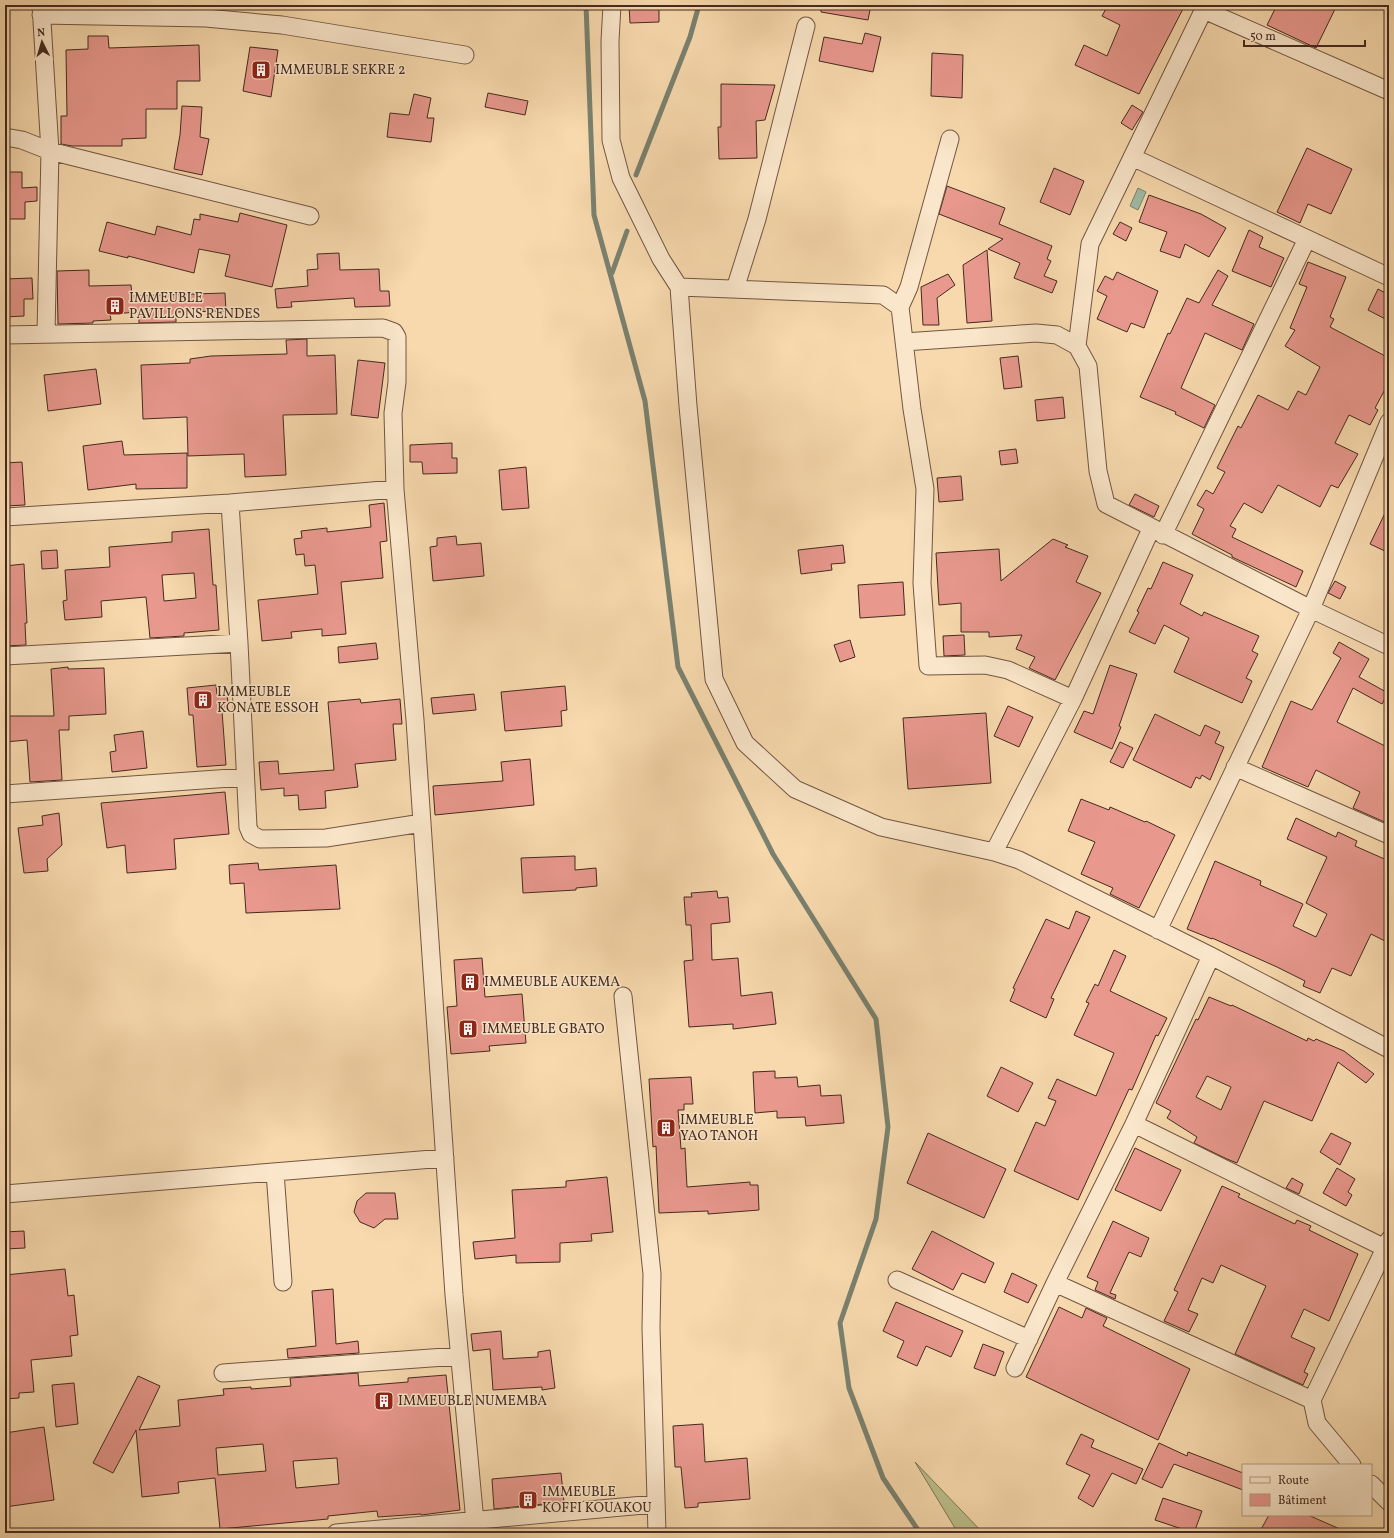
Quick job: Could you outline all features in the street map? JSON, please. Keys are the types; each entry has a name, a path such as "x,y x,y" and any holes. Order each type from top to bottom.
{"street":[{"path":"612,5 610,41 611,140 621,178 661,259 679,287 688,406 714,678 745,743 795,789 881,827 994,852 1019,860 1211,956 1389,1049"},
{"path":"1077,346 1090,244 1205,8 1389,91"},
{"path":"46,333 50,151 41,10 206,18 282,25 465,55"},
{"path":"735,289 757,219 806,26"},
{"path":"5,137 22,140 50,151 310,216"},
{"path":"950,139 909,287 900,307 925,489 922,583 928,666 985,665 1008,670 1073,699"},
{"path":"1132,158 1389,277"},
{"path":"994,852 1307,239"},
{"path":"679,287 883,295 900,307"},
{"path":"5,334 383,328 394,332 397,337 397,382 393,413 395,489 415,720 459,1356 475,1526"},
{"path":"904,342 1036,333 1057,335 1077,346 1088,366 1098,471 1106,504 1157,532 1389,646"},
{"path":"1158,930 1311,609 1384,447 1389,422"},
{"path":"5,517 230,503 395,489"},
{"path":"230,503 239,643 248,827 251,834 260,839 326,838 422,823"},
{"path":"5,656 239,643"},
{"path":"1235,767 1389,835"},
{"path":"5,794 245,777"},
{"path":"1015,1368 1134,1124 1211,956"},
{"path":"623,996 652,1274 651,1328 657,1533"},
{"path":"1134,1124 1387,1244 1312,1400 1317,1423 1351,1464"},
{"path":"5,1194 445,1158"},
{"path":"275,1172 283,1282"},
{"path":"898,1280 1029,1339"},
{"path":"1055,1284 1312,1400"},
{"path":"223,1373 459,1356"},
{"path":"1372,1485 1389,1502"},
{"path":"336,1533 475,1526 655,1504"}],"green space":[{"path":"915,1462 983,1533 958,1533"}],"shaded area":[{"path":"1138,188 1146,192 1138,210 1130,206"}],"building":[{"path":"629,5 659,5 659,22 630,23"},
{"path":"821,5 871,5 868,20 821,12"},
{"path":"1108,5 1185,5 1139,94 1075,65 1084,45 1107,56 1120,25 1102,16"},
{"path":"1277,5 1337,5 1316,48 1267,25"},
{"path":"865,33 881,37 873,72 819,61 824,37 862,44"},
{"path":"88,36 108,36 109,48 199,45 200,81 177,81 177,109 146,109 146,138 122,139 122,146 72,146 61,144 61,116 67,116 66,50 88,49"},
{"name":"IMMEUBLE SEKRE 2","path":"250,47 278,50 271,97 243,91"},
{"path":"932,53 963,55 962,98 931,96"},
{"path":"721,84 775,85 765,120 756,121 757,158 719,159 718,127 721,127"},
{"path":"488,93 528,101 525,115 485,107"},
{"path":"414,94 431,98 427,118 434,118 431,142 387,137 390,113 409,115"},
{"path":"1132,105 1143,112 1132,130 1121,123"},
{"path":"182,106 202,107 200,137 209,139 202,175 174,169 180,135"},
{"path":"1307,148 1352,169 1331,214 1308,204 1300,223 1277,212"},
{"path":"1054,168 1084,181 1070,215 1040,202"},
{"path":"5,172 22,172 22,188 37,187 37,201 25,202 25,219 5,219"},
{"path":"947,186 1005,208 999,224 1052,246 1047,259 1051,261 1044,276 1057,281 1052,293 1014,278 1020,263 988,249 1003,239 939,214"},
{"path":"1149,195 1201,214 1226,228 1209,257 1185,244 1180,258 1160,251 1167,232 1139,222"},
{"path":"240,213 287,225 272,287 225,276 230,255 199,249 194,273 128,256 128,258 99,251 107,222 155,235 157,226 191,235 194,219 200,220 200,214 238,222"},
{"path":"1120,222 1132,228 1126,241 1113,234"},
{"path":"1249,230 1263,237 1259,247 1284,258 1271,287 1232,271"},
{"path":"987,250 992,321 967,323 963,265"},
{"path":"339,253 340,270 379,269 380,291 389,291 390,306 355,307 354,298 291,302 292,307 277,308 275,289 308,286 307,270 318,269 317,254"},
{"path":"1308,262 1346,277 1330,317 1334,319 1330,327 1389,358 1389,382 1375,408 1378,410 1370,425 1349,415 1335,443 1358,454 1338,488 1331,485 1320,507 1278,485 1262,513 1244,503 1230,526 1236,529 1232,537 1303,571 1296,587 1232,557 1232,555 1192,534 1204,509 1197,505 1206,490 1213,494 1225,472 1217,468 1238,426 1241,428 1258,395 1288,410 1298,391 1306,395 1320,367 1285,346 1295,330 1290,328 1307,287 1299,284"},
{"path":"89,270 89,286 131,285 132,296 225,293 226,311 176,312 176,322 139,323 139,312 110,314 111,320 93,321 93,323 58,324 57,271"},
{"path":"1218,270 1228,276 1212,305 1254,324 1242,350 1205,333 1181,388 1215,405 1204,428 1175,414 1176,412 1140,397 1168,333 1170,334 1187,298 1199,303"},
{"path":"1117,272 1158,291 1144,328 1131,323 1127,332 1097,319 1107,296 1097,291 1105,276 1113,280"},
{"path":"948,274 955,285 937,298 939,325 923,325 921,287"},
{"path":"32,278 33,299 24,299 24,316 5,317 5,279"},
{"path":"1378,289 1389,295 1389,321 1368,310"},
{"path":"307,339 307,356 335,355 337,414 283,415 286,475 245,477 244,454 188,456 187,417 143,419 141,365 190,363 190,359 211,356 287,354 286,340"},
{"path":"1018,356 1022,387 1004,389 1000,358"},
{"path":"358,360 385,363 378,418 351,415"},
{"path":"96,369 101,404 48,411 44,375"},
{"path":"1063,397 1065,418 1037,421 1035,400"},
{"path":"122,441 124,455 187,453 187,488 136,489 136,484 88,490 83,446"},
{"path":"452,443 452,458 457,458 457,473 423,474 422,462 410,462 410,445"},
{"path":"1016,449 1018,463 1001,465 999,451"},
{"path":"22,462 25,505 5,506 5,463"},
{"path":"526,467 529,508 502,510 499,470"},
{"path":"961,476 963,500 939,502 937,478"},
{"path":"1135,494 1159,506 1154,517 1129,505"},
{"path":"384,503 387,541 380,542 383,578 341,582 346,634 322,636 322,629 291,632 292,638 262,641 258,600 318,594 315,565 305,566 304,554 296,555 294,539 302,538 301,531 327,528 327,532 371,527 369,505"},
{"path":"1389,505 1389,553 1370,544"},
{"path":"209,529 213,585 216,585 219,630 184,633 184,636 150,638 146,597 101,601 102,617 65,620 63,601 67,600 65,570 110,567 109,547 172,542 172,532","holes":["194,573 196,598 164,601 162,575"]},
{"path":"456,536 457,545 481,543 484,576 433,581 430,547 437,546 437,538"},
{"path":"1053,539 1068,545 1065,547 1088,556 1076,582 1101,593 1055,680 1029,668 1035,657 1016,649 1022,635 989,637 989,632 961,632 961,603 939,605 936,553 999,549 1001,581"},
{"path":"843,545 845,563 831,564 832,570 801,574 798,550"},
{"path":"57,550 58,568 42,569 41,551"},
{"path":"1163,562 1193,575 1180,604 1202,616 1204,612 1259,636 1252,651 1258,654 1246,678 1252,681 1242,703 1174,672 1189,638 1164,625 1155,644 1129,632 1139,612 1137,611 1148,588 1151,589"},
{"path":"24,564 27,623 25,623 26,645 5,646 5,566"},
{"path":"1335,581 1346,587 1340,599 1328,593"},
{"path":"903,582 905,615 860,618 858,585"},
{"path":"964,635 965,655 944,656 943,636"},
{"path":"850,640 855,657 840,662 834,645"},
{"path":"1339,642 1369,659 1359,677 1388,693 1382,704 1353,688 1337,722 1389,748 1389,824 1353,808 1360,792 1316,770 1308,787 1262,767 1291,701 1312,710 1341,658 1333,653"},
{"path":"376,643 378,659 339,663 338,647"},
{"path":"1110,665 1137,674 1119,726 1121,727 1112,749 1074,732 1084,711 1093,714"},
{"path":"68,667 68,669 104,668 106,714 69,716 69,730 59,730 62,780 30,782 27,740 5,742 5,716 54,716 51,669"},
{"path":"216,685 217,695 227,694 229,711 222,711 226,765 197,767 193,715 189,715 187,688"},
{"path":"565,686 567,710 561,711 562,726 505,731 501,692"},
{"path":"474,694 476,710 433,714 431,698"},
{"path":"360,699 361,703 400,699 402,724 393,724 396,760 355,764 358,787 325,791 326,808 299,810 298,795 284,796 284,788 261,790 259,762 278,761 279,774 334,770 328,702"},
{"path":"1008,706 1033,717 1019,747 994,736"},
{"path":"986,713 991,783 908,789 903,718"},
{"path":"1155,714 1200,736 1205,725 1220,732 1215,743 1224,747 1210,780 1202,775 1200,779 1196,777 1191,788 1133,760"},
{"path":"143,731 147,768 112,772 110,752 116,751 114,735"},
{"path":"1120,742 1133,748 1123,768 1110,762"},
{"path":"530,759 534,805 435,815 433,786 503,781 501,762"},
{"path":"225,792 229,834 174,839 176,869 127,873 125,845 107,848 101,803"},
{"path":"1081,799 1109,810 1110,807 1145,822 1146,821 1175,835 1139,908 1110,894 1113,888 1081,874 1095,842 1068,831"},
{"path":"59,813 62,845 47,859 48,871 24,873 18,828 43,825 42,816"},
{"path":"1296,818 1336,837 1338,832 1357,841 1355,846 1389,861 1389,943 1371,934 1351,976 1332,968 1320,993 1303,986 1305,981 1277,967 1212,938 1187,929 1215,861 1261,881 1260,885 1303,904 1293,926 1316,937 1327,914 1306,903 1327,857 1287,839"},
{"path":"575,856 575,870 596,868 597,886 576,888 576,890 523,893 521,858"},
{"path":"258,863 259,870 336,865 340,909 246,913 244,883 230,884 229,865"},
{"path":"717,891 718,898 728,897 730,922 711,924 712,960 738,958 741,996 772,992 776,1024 733,1029 733,1024 689,1027 684,961 693,960 691,925 686,925 684,897 692,897 691,893"},
{"path":"1076,911 1090,917 1051,998 1054,999 1046,1018 1010,1001 1015,989 1013,988 1046,919 1069,929"},
{"path":"1114,950 1126,956 1110,991 1167,1018 1158,1036 1156,1035 1132,1090 1129,1089 1078,1200 1014,1171 1036,1122 1045,1126 1056,1101 1048,1098 1057,1079 1096,1096 1114,1053 1074,1035 1089,1003 1086,1002 1095,984 1098,986"},
{"path":"482,958 485,997 522,994 526,1043 489,1046 490,1051 451,1054 447,1007 457,1006 454,960"},
{"path":"1209,997 1231,1006 1232,1005 1307,1041 1308,1038 1314,1041 1316,1039 1344,1051 1374,1074 1366,1083 1338,1062 1312,1121 1264,1101 1237,1163 1194,1143 1197,1137 1167,1118 1171,1111 1156,1103 1196,1019 1198,1020","holes":["1207,1076 1231,1087 1221,1110 1196,1097"]},
{"path":"1001,1067 1033,1083 1018,1112 987,1096"},
{"path":"775,1071 775,1078 797,1077 798,1087 820,1085 821,1096 841,1095 844,1123 806,1126 805,1117 777,1118 777,1111 755,1113 753,1072"},
{"path":"691,1077 693,1104 684,1104 684,1110 678,1110 681,1149 685,1148 687,1187 750,1182 750,1185 758,1185 759,1210 708,1214 708,1211 659,1213 656,1146 653,1147 649,1079"},
{"path":"928,1133 1006,1169 984,1218 907,1183"},
{"path":"1331,1133 1351,1143 1340,1165 1320,1152"},
{"path":"1135,1148 1181,1170 1161,1211 1115,1190"},
{"path":"1337,1168 1355,1179 1348,1192 1352,1195 1346,1206 1323,1193"},
{"path":"607,1177 613,1232 591,1234 592,1241 560,1243 560,1262 516,1263 516,1255 475,1259 473,1242 515,1238 512,1190 566,1187 566,1181"},
{"path":"1292,1178 1303,1184 1299,1194 1286,1188"},
{"path":"1222,1186 1240,1194 1238,1197 1295,1224 1297,1220 1311,1226 1309,1230 1358,1254 1329,1321 1304,1309 1291,1337 1315,1348 1304,1372 1308,1374 1303,1385 1235,1354 1266,1286 1221,1265 1213,1283 1202,1278 1188,1310 1198,1314 1189,1332 1164,1321 1178,1292 1174,1290"},
{"path":"366,1193 395,1193 398,1219 385,1219 374,1228 360,1222 354,1212 357,1201"},
{"path":"1113,1221 1149,1238 1141,1257 1129,1252 1110,1293 1116,1295 1115,1299 1095,1290 1098,1282 1087,1277"},
{"path":"24,1231 25,1248 5,1249 5,1232"},
{"path":"932,1231 994,1263 985,1283 962,1273 953,1290 912,1269"},
{"path":"65,1269 68,1296 74,1295 78,1335 70,1336 72,1356 31,1360 34,1392 19,1393 19,1398 5,1399 5,1275"},
{"path":"1012,1273 1037,1285 1028,1303 1004,1292"},
{"path":"333,1289 336,1344 358,1341 359,1353 288,1358 287,1349 316,1346 312,1291"},
{"path":"896,1302 963,1331 951,1357 926,1346 917,1366 897,1357 904,1341 883,1331"},
{"path":"1059,1307 1082,1318 1086,1308 1107,1318 1103,1326 1190,1369 1158,1440 1026,1377"},
{"path":"501,1331 503,1359 538,1357 538,1352 550,1350 555,1388 542,1390 542,1387 493,1390 490,1349 473,1351 471,1334"},
{"path":"983,1344 1004,1352 995,1376 974,1368"},
{"path":"358,1373 359,1386 408,1382 408,1378 446,1375 460,1510 421,1515 378,1517 377,1511 328,1516 328,1519 220,1529 215,1478 178,1482 179,1493 142,1497 136,1430 113,1473 93,1463 138,1376 160,1386 139,1430 180,1426 178,1400 224,1395 223,1389 251,1387 251,1389 291,1386 290,1378","holes":["263,1444 266,1471 218,1475 216,1448","337,1458 339,1484 296,1488 293,1461"]},
{"path":"74,1383 78,1424 56,1427 52,1385"},
{"path":"703,1424 705,1462 747,1458 750,1499 698,1503 698,1507 685,1508 681,1467 675,1467 673,1426"},
{"path":"44,1427 54,1500 5,1507 5,1433"},
{"path":"1081,1434 1094,1440 1091,1447 1143,1469 1136,1484 1112,1473 1093,1507 1078,1498 1090,1475 1066,1464"},
{"path":"1159,1443 1187,1456 1188,1452 1242,1473 1242,1490 1174,1464 1162,1488 1142,1479"},
{"name":"IMMEUBLE KOFFI KOUAKOU","path":"561,1473 564,1502 494,1509 492,1479"},
{"path":"1163,1498 1202,1511 1194,1533 1155,1520"},
{"path":"1268,1516 1310,1516 1349,1533 1259,1533"}],"waterway":[{"path":"586,5 594,215 645,401 678,667 773,854 876,1019 888,1127 876,1219 840,1323 849,1388 883,1478 920,1533"},
{"path":"636,175 690,37 699,5"},
{"path":"612,273 627,231"}],"place":[{"name":"IMMEUBLE SEKRE 2","path":"261,70"},
{"name":"IMMEUBLE PAVILLONS RENDES","path":"115,306"},
{"name":"IMMEUBLE KONATE ESSOH","path":"203,700"},
{"name":"IMMEUBLE AUKEMA","path":"470,982"},
{"name":"IMMEUBLE GBATO","path":"468,1029"},
{"name":"IMMEUBLE YAO TANOH","path":"666,1128"},
{"name":"IMMEUBLE NUMEMBA","path":"384,1401"},
{"name":"IMMEUBLE KOFFI KOUAKOU","path":"528,1500"}]}
